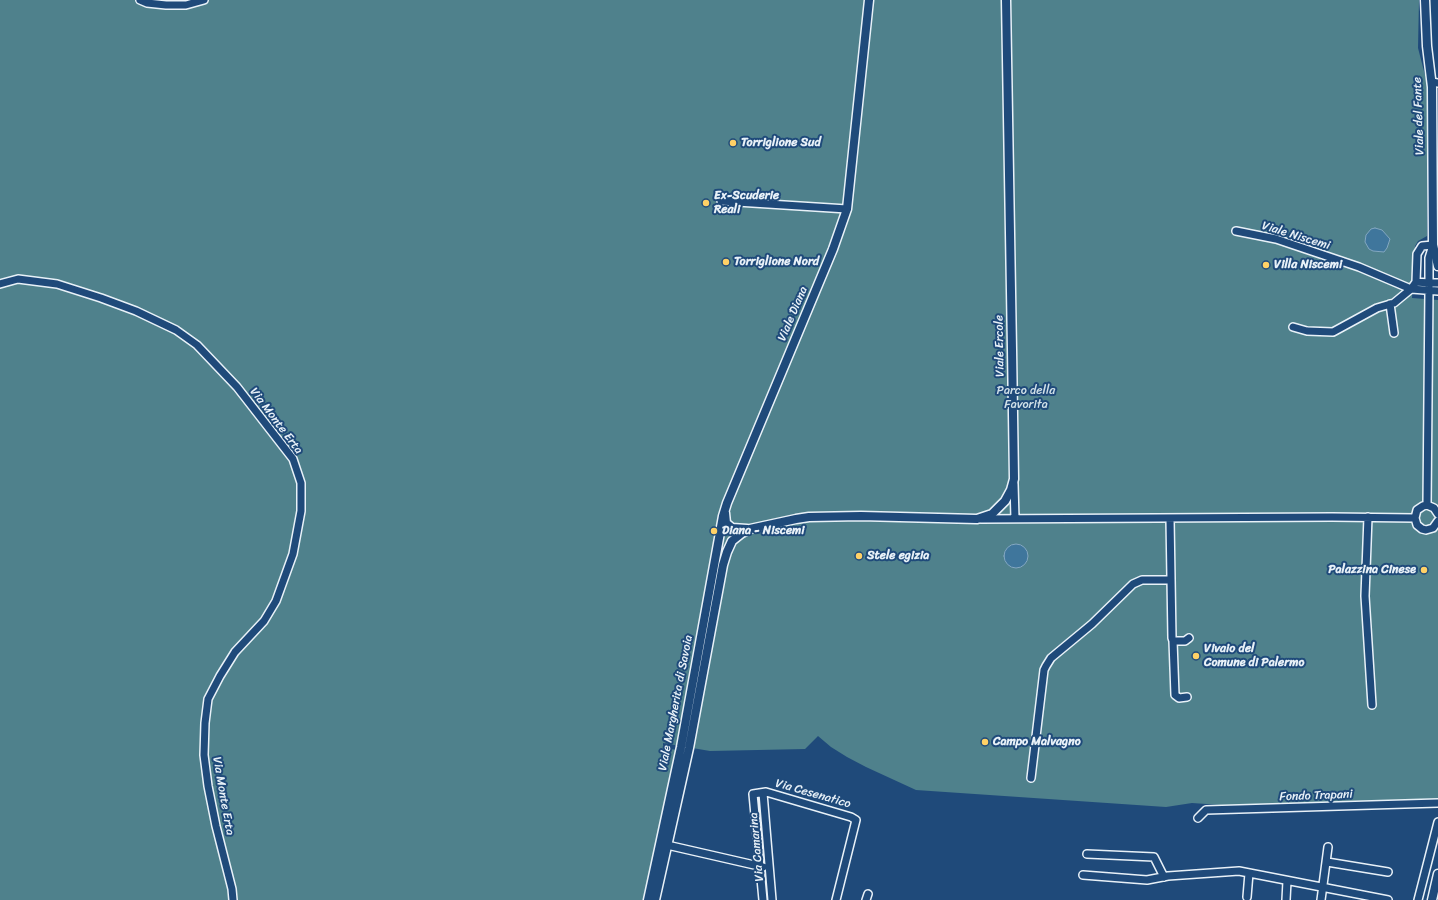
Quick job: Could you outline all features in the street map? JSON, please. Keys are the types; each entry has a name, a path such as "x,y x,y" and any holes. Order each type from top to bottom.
{"street":[{"path":"140,0 147,3 186,5 204,0"},
{"name":"Viale Diana","path":"725,511 833,249 847,209 869,0"},
{"name":"Viale Ercole","path":"732,541 750,529 809,517 847,516 977,519 992,514 1000,507 1011,490 1014,479 1006,0"},
{"name":"Viale del Fante","path":"1425,0 1427,46 1435,82 1432,231 1433,245 1438,266"},
{"path":"721,201 847,209"},
{"name":"Viale Niscemi","path":"1236,231 1276,239 1359,267 1411,289 1429,286"},
{"path":"1293,327 1306,331 1332,332 1377,308 1394,303 1411,289 1416,282 1417,254 1422,246 1433,245 1429,258 1427,505"},
{"name":"Via Monte Erta","path":"0,284 18,279 57,284 136,311 176,330 197,345 237,387 293,459 301,483 301,511 293,554 276,602 264,621 235,652 208,699 204,734 204,755 208,786 216,826 232,889 233,900"},
{"path":"1416,282 1438,290"},
{"path":"1429,286 1438,283"},
{"path":"1390,304 1394,333"},
{"path":"1014,479 1015,519"},
{"path":"1438,514 1434,508 1427,505 1417,510 1415,518 1417,525 1426,530 1433,528 1438,521"},
{"path":"725,511 725,519 732,528 738,530 750,529"},
{"name":"Viale Margherita di Savoia","path":"648,900 681,747 720,530 725,511"},
{"path":"1368,517 1365,596 1372,706"},
{"path":"977,519 1415,518"},
{"path":"1170,519 1170,626 1173,641 1176,695 1179,698 1187,697"},
{"name":"Viale Margherita di Savoia","path":"655,900 690,742 723,565 732,541"},
{"path":"1030,778 1044,670 1046,666 1052,658 1092,624 1133,584 1142,580 1171,580"},
{"path":"1173,641 1185,641 1190,638"},
{"name":"Via Cesenatico","path":"753,794 768,792 851,817 856,820 836,900"},
{"name":"Via Camarina","path":"763,793 772,900"},
{"name":"Via Camarina","path":"753,794 763,900"},
{"name":"Fondo Trapani","path":"1198,818 1206,810 1438,803"},
{"path":"1418,900 1434,849 1437,826"},
{"path":"667,845 760,868 769,867"},
{"path":"1321,900 1328,848"},
{"path":"1087,854 1154,857 1164,877"},
{"path":"1326,862 1388,872"},
{"path":"1083,875 1147,880 1164,877 1239,871 1287,882 1388,900"},
{"path":"1247,897 1249,874"},
{"path":"1432,900 1438,874"},
{"path":"1286,900 1287,882"}],"green space":[{"name":"Parco della Favorita","path":"0,0 1419,0 1418,48 1427,83 1427,236 1418,241 1415,246 1412,298 1438,300 1438,799 1235,806 1192,803 1166,807 916,790 847,757 831,747 818,736 805,749 710,751 663,743 663,745 667,746 667,748 676,750 643,900 0,900"}],"water":[{"path":"1375,228 1382,230 1390,239 1384,252 1369,249 1365,242 1366,235 1371,229"},
{"path":"1016,544 1025,547 1028,556 1025,565 1016,568 1007,565 1004,556 1007,547"}],"place":[{"name":"Torriglione Sud","path":"733,143"},
{"name":"Ex-Scuderie Reali","path":"706,203"},
{"name":"Torriglione Nord","path":"726,262"},
{"name":"Villa Niscemi","path":"1266,265"},
{"name":"Diana - Niscemi","path":"714,531"},
{"name":"Stele egizia","path":"859,556"},
{"name":"Palazzina Cinese","path":"1424,570"},
{"name":"Vivaio del Comune di Palermo","path":"1196,656"},
{"name":"Campo Malvagno","path":"985,742"}]}
